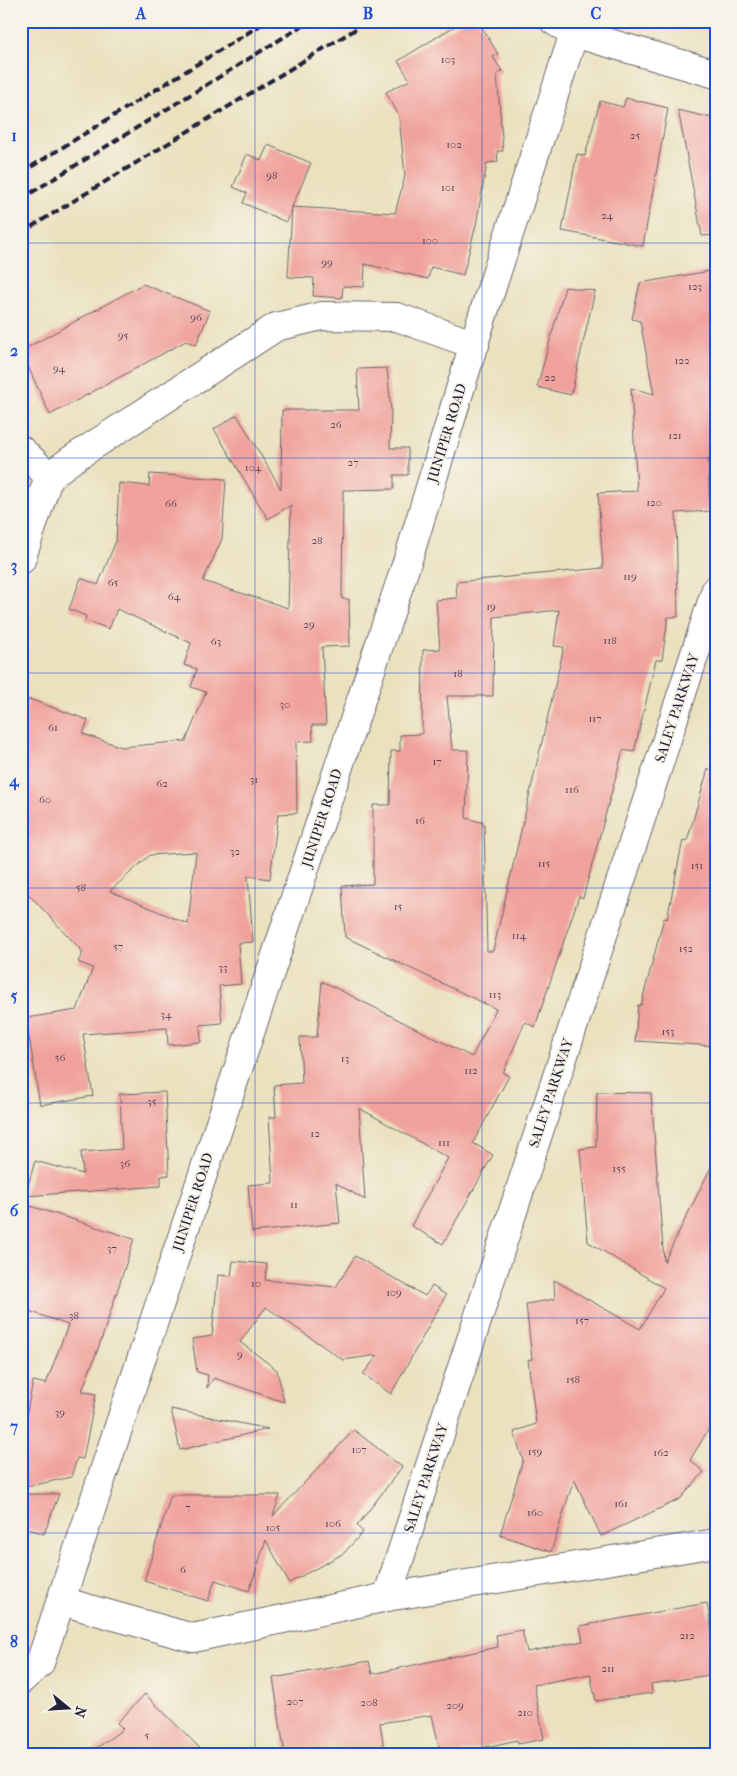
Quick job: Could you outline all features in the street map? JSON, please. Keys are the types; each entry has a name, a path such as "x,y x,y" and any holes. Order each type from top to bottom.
{"street":[{"path":"564,27 716,74"},
{"name":"JUNIPER ROAD","path":"21,1680 40,1663 410,553 475,345 564,27"},
{"path":"21,560 49,476 276,327 322,316 397,317 475,345"},
{"path":"21,450 49,476"},
{"name":"SALEY PARKWAY","path":"387,1597 716,589"},
{"path":"61,1601 193,1638 387,1597 716,1543"}],"building":[{"path":"463,21 478,21 498,54 493,57 502,71 497,74 503,151 497,151 498,162 487,163 476,225 463,275 431,267 428,279 365,264 364,287 343,286 342,298 313,296 314,278 288,277 292,207 395,213 405,176 399,116 386,92 410,80 398,61"},
{"path":"626,98 668,108 643,246 562,231 577,154 585,156 600,101 623,107"},
{"path":"678,110 716,119 716,235 702,236"},
{"path":"268,145 311,163 286,222 243,203 247,193 233,187 247,154 261,160"},
{"path":"716,270 716,457 708,458 710,511 676,513 678,617 668,617 662,660 656,660 634,752 623,750 583,898 579,896 535,1027 525,1022 503,1073 509,1076 473,1143 493,1155 443,1244 411,1226 448,1158 359,1108 365,1200 336,1183 340,1223 252,1232 248,1185 273,1183 269,1117 276,1117 274,1085 302,1083 300,1037 317,1037 322,981 472,1057 496,1009 345,937 342,886 373,884 373,805 390,805 391,751 400,751 400,735 422,734 423,650 440,649 436,600 457,598 456,582 603,568 598,493 637,491 631,388 654,394 640,321 632,319 640,283","holes":["559,610 554,646 564,647 493,951 487,951 484,823 466,818 468,750 452,750 447,696 493,696 494,617"]},
{"path":"143,284 210,311 196,345 186,341 50,415 21,351"},
{"path":"565,287 595,291 571,395 537,387"},
{"path":"387,368 391,410 390,448 408,448 408,475 394,475 394,489 343,490 342,599 349,599 350,646 322,647 326,725 312,725 313,741 296,742 297,813 278,814 270,879 248,876 253,942 238,943 241,984 219,986 222,1023 200,1025 201,1042 168,1045 167,1028 83,1034 93,1096 40,1105 26,1018 77,1010 93,968 78,962 83,952 21,886 21,723 29,699 88,720 83,734 122,747 186,741 206,692 191,687 197,669 184,665 191,643 117,609 109,629 85,620 86,616 69,609 81,578 98,585 116,541 119,483 149,486 150,474 226,479 222,539 203,581 288,608 291,505 268,519 214,429 237,415 281,489 282,410 359,410 357,369","holes":["196,852 188,924 110,891 150,855"]},
{"path":"708,769 716,770 716,1046 635,1041 638,1005 641,1005 664,918 667,919 683,840 687,841"},
{"path":"165,1092 169,1175 161,1176 161,1186 25,1196 35,1161 83,1174 81,1152 122,1149 120,1094"},
{"path":"597,1092 651,1093 664,1262 716,1157 716,1417 690,1460 704,1472 680,1499 601,1536 574,1479 551,1552 500,1535 523,1460 514,1432 536,1424 528,1360 532,1359 526,1304 555,1299 554,1280 640,1329 664,1288 588,1242 580,1149 596,1147"},
{"path":"21,1203 134,1239 102,1338 82,1391 96,1394 83,1459 77,1458 71,1477 21,1488 21,1442 33,1381 46,1384 68,1325 21,1308"},
{"path":"355,1256 425,1296 432,1286 446,1295 391,1394 363,1374 378,1355 343,1360 266,1307 240,1342 277,1370 284,1402 214,1378 207,1388 208,1375 197,1372 192,1339 212,1336 218,1275 231,1276 233,1261 267,1264 265,1280 336,1287"},
{"path":"171,1409 268,1429 180,1450"},
{"path":"354,1430 402,1467 357,1526 363,1532 344,1553 289,1583 266,1540 249,1591 215,1580 208,1601 144,1581 171,1495 280,1495 273,1516"},
{"path":"21,1494 59,1494 44,1534 21,1526"},
{"path":"707,1603 716,1657 716,1674 651,1684 652,1693 596,1701 590,1674 534,1685 544,1739 518,1744 517,1740 451,1755 441,1755 432,1715 380,1723 385,1755 285,1755 273,1678 369,1661 372,1674 498,1647 496,1635 522,1630 527,1652 583,1641 580,1626"},
{"path":"145,1694 207,1755 87,1755 123,1729 117,1723"}],"railway":[{"path":"21,173 267,21"},
{"path":"21,199 310,21"},
{"path":"21,233 369,21"}]}
